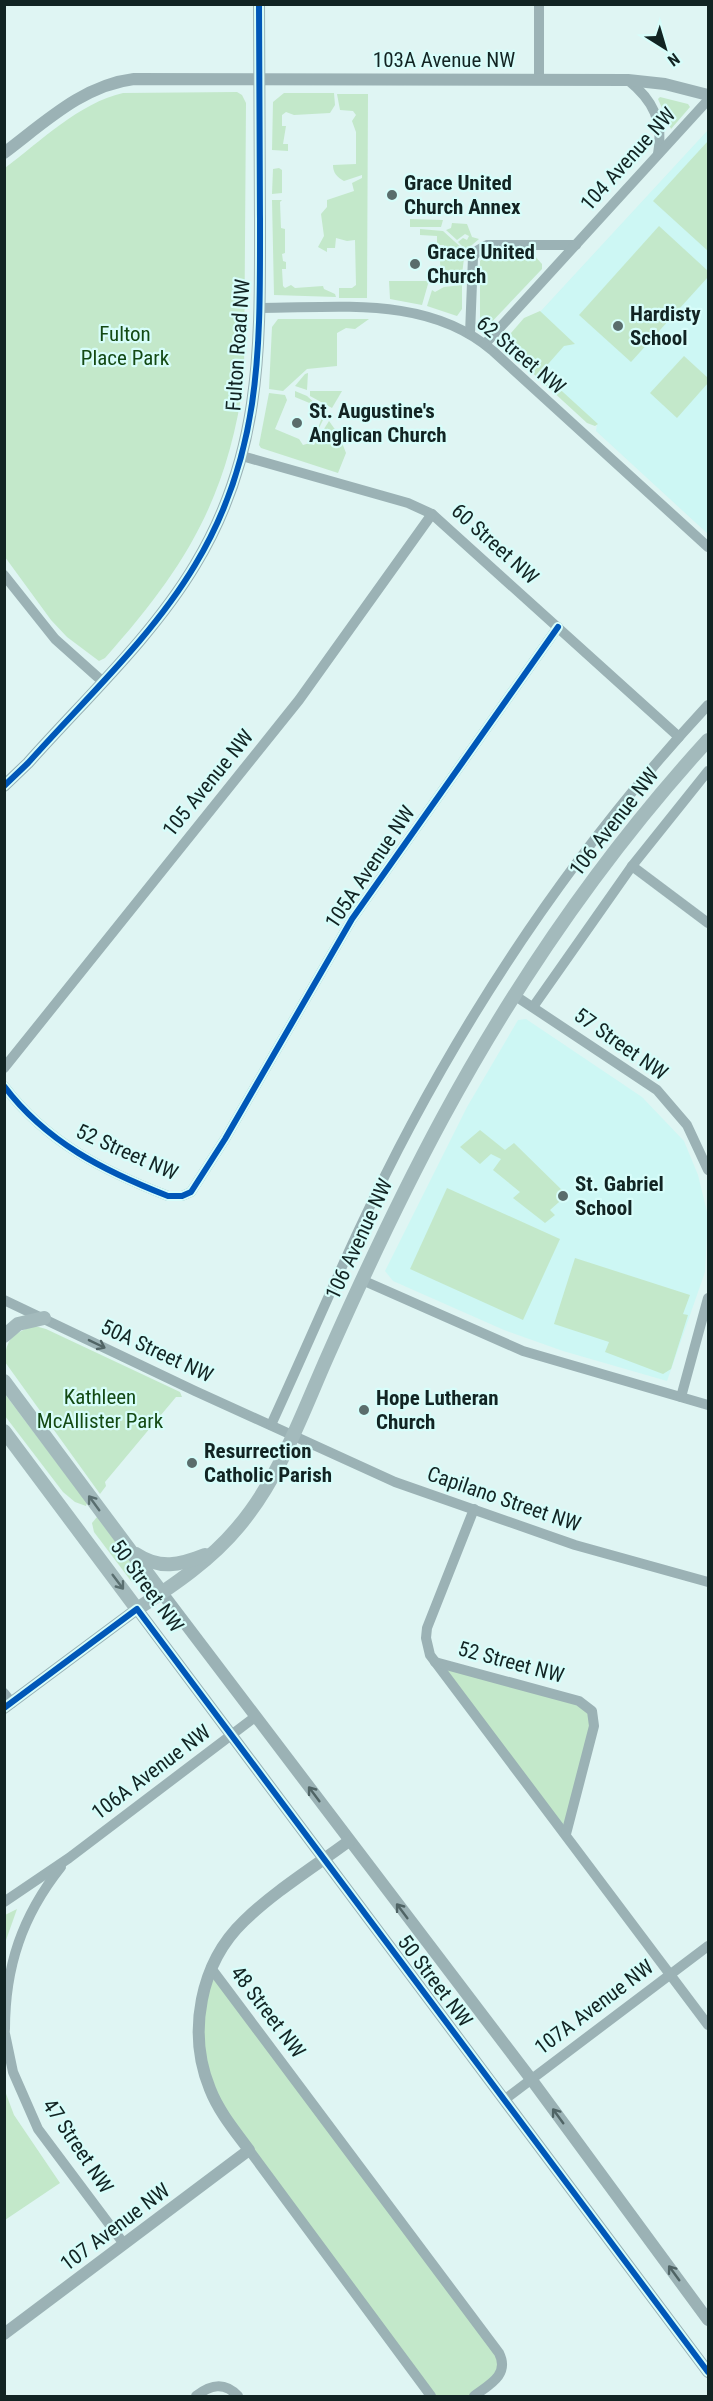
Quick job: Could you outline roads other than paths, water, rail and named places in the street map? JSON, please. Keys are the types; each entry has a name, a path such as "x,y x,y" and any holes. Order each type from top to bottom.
{"main road":[{"name":"106 Avenue NW","path":"137,1609 162,1593 216,1550 240,1525 263,1492 292,1435 362,1280 441,1120 514,995 613,855 708,740"},
{"path":"4,1336 18,1324 44,1318"},
{"name":"50 Street NW","path":"4,1381 162,1593"},
{"name":"50 Street NW","path":"4,1431 137,1609"},
{"path":"129,1550 150,1563 167,1566 187,1562 216,1550"}],"street":[{"name":"Fulton Road NW","path":"4,786 159,616 195,565 219,520 242,456 255,395 260,309 259,4"},
{"path":"539,4 539,80"},
{"name":"103A Avenue NW","path":"4,153 82,96 112,83 144,79 628,80 664,84 708,95"},
{"path":"628,80 644,93 655,110 661,132 658,154"},
{"name":"104 Avenue NW","path":"485,344 708,100"},
{"path":"470,334 473,257 478,250 487,245 576,245"},
{"name":"62 Street NW","path":"260,309 403,310 430,316 470,334 485,344 708,548"},
{"name":"60 Street NW","path":"242,456 408,503 432,514 679,737"},
{"name":"105 Avenue NW","path":"4,1068 299,700 432,514"},
{"path":"4,575 55,639 102,681"},
{"name":"105A Avenue NW","path":"186,1195 197,1185 352,919 558,627"},
{"name":"106 Avenue NW","path":"271,1425 382,1184 462,1036 531,925 627,798 708,705"},
{"name":"106 Avenue NW","path":"533,1007 632,866 708,771"},
{"path":"632,866 708,923"},
{"name":"57 Street NW","path":"514,995 646,1081 662,1094 678,1112 695,1139 708,1170"},
{"name":"52 Street NW","path":"4,1086 30,1118 70,1150 168,1196 186,1195"},
{"path":"362,1280 523,1352 708,1405"},
{"path":"681,1397 708,1298"},
{"name":"50A Street NW","path":"4,1300 292,1435"},
{"name":"Capilano Street NW","path":"292,1435 395,1482 575,1545 708,1582"},
{"path":"434,1662 426,1643 426,1628 474,1509"},
{"name":"50 Street NW","path":"162,1593 531,2079 708,2320"},
{"name":"106 Avenue NW","path":"7,1701 137,1609"},
{"name":"50 Street NW","path":"137,1609 708,2372"},
{"name":"52 Street NW","path":"434,1662 708,2025"},
{"name":"52 Street NW","path":"434,1662 579,1701 592,1711 594,1726 566,1834"},
{"name":"106A Avenue NW","path":"4,1902 69,1858 255,1717"},
{"path":"211,1968 225,1942 244,1921 349,1841"},
{"name":"106A Avenue NW","path":"5,2029 8,1977 21,1932 37,1900 69,1858"},
{"name":"107A Avenue NW","path":"504,2100 708,1946"},
{"name":"48 Street NW","path":"211,1968 199,2015 201,2061 216,2102 431,2397"},
{"name":"48 Street NW","path":"211,1968 499,2353 502,2369 496,2380 474,2397"},
{"name":"47 Street NW","path":"5,2029 9,2073 44,2138 124,2244"},
{"name":"107 Avenue NW","path":"4,2334 249,2150"},
{"path":"196,2397 209,2388 221,2386 231,2390 238,2397"}],"place":[{"name":"Grace United Church Annex","path":"392,195"},
{"name":"Grace United Church","path":"415,264"},
{"name":"Hardisty School","path":"618,326"},
{"name":"St. Augustine's Anglican Church","path":"297,423"},
{"name":"St. Gabriel School","path":"563,1196"},
{"name":"Hope Lutheran Church","path":"364,1410"},
{"name":"Resurrection Catholic Parish","path":"192,1463"}],"park label":[{"name":"Fulton Place Park","path":"125,346"},
{"name":"Kathleen McAllister Park","path":"100,1409"}]}
